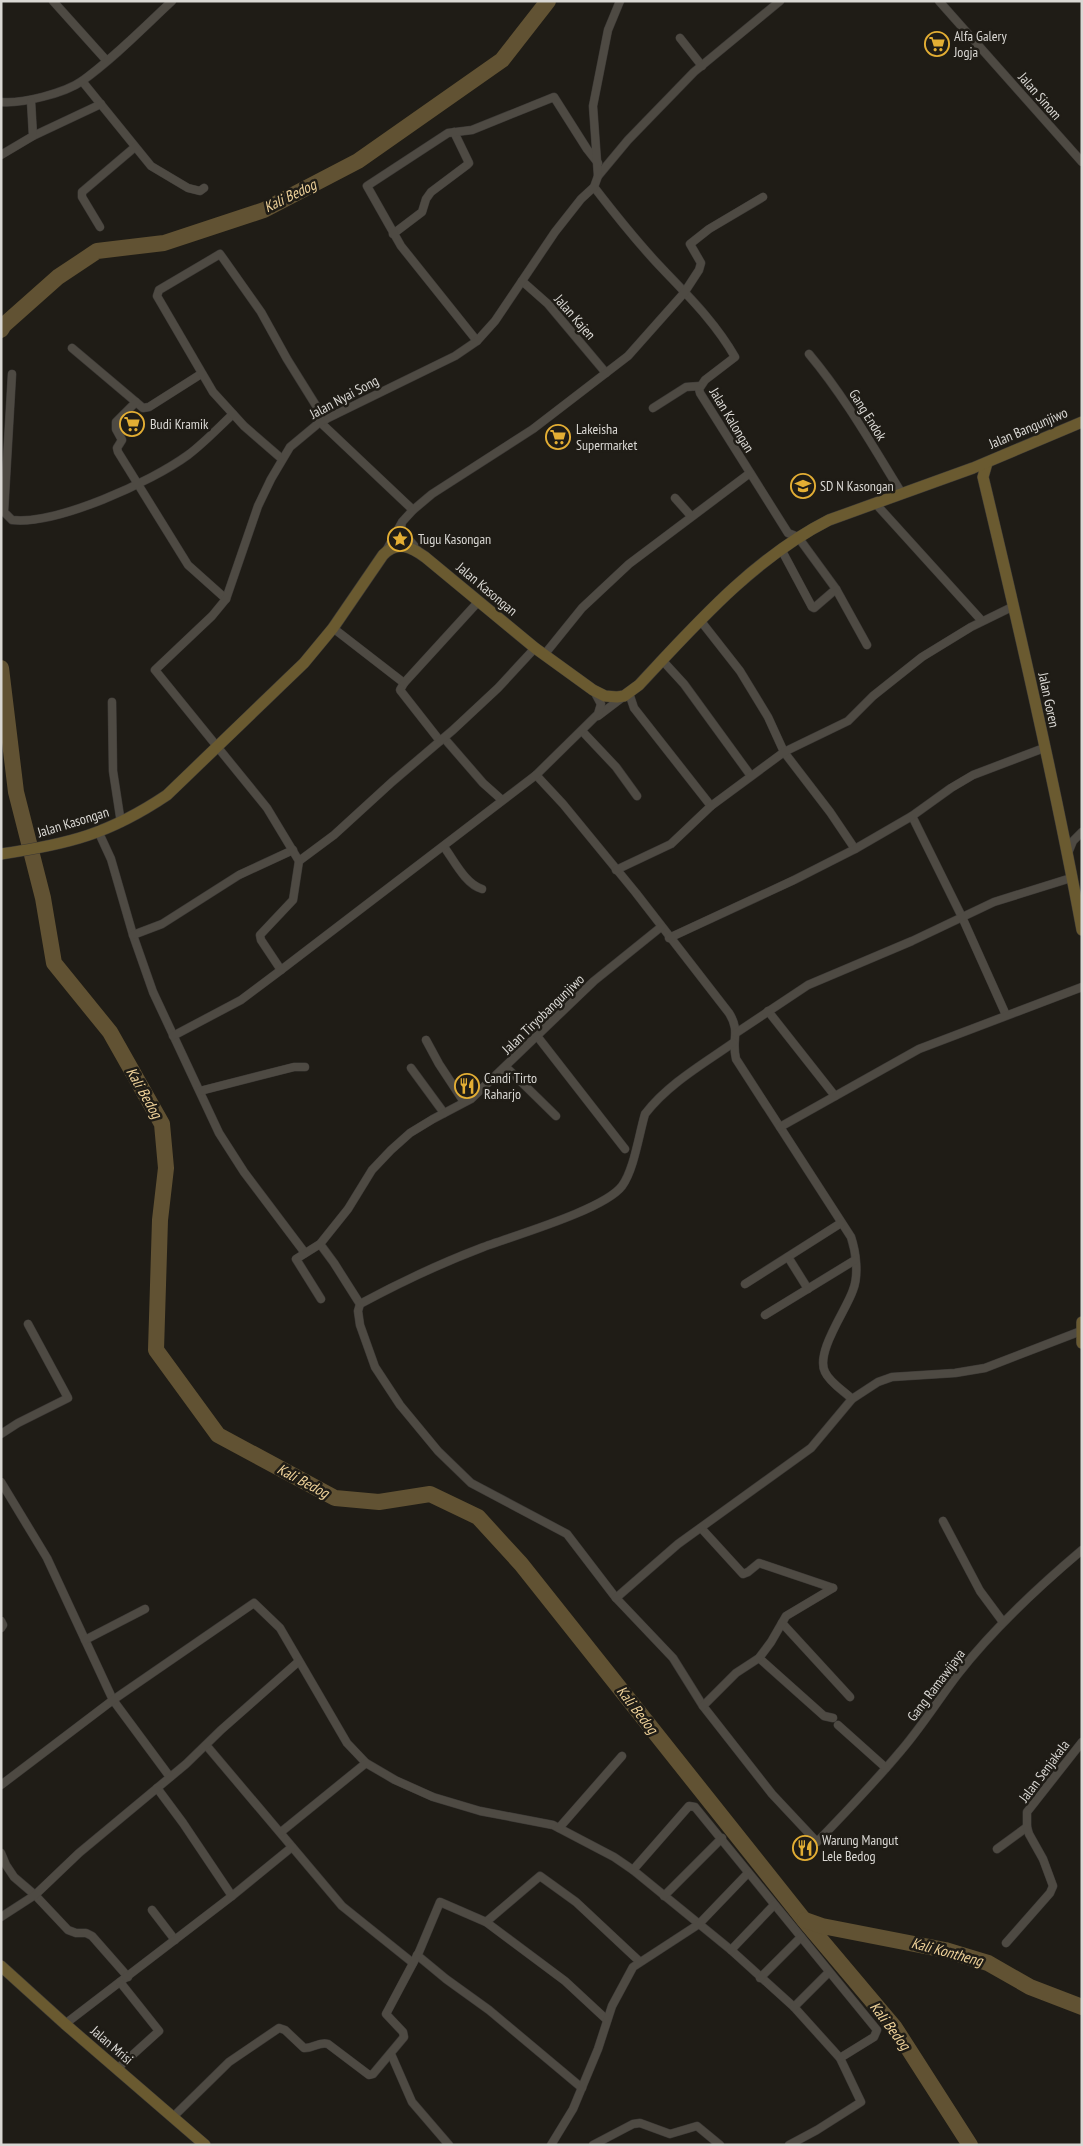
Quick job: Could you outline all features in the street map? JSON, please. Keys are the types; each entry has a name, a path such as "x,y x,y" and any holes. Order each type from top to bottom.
{"main road":[{"name":"Jalan Bangunjiwo","path":"987,463 1082,422"},
{"path":"626,694 639,685 700,620 742,581 798,537 829,520 901,492 987,463"},
{"name":"Jalan Goren","path":"987,463 983,477 1014,606 1072,878 1078,888 1082,930"},
{"path":"973,468 983,477"},
{"name":"Jalan Kasongan","path":"1,854 57,846 99,833 121,823 167,795 216,746 290,678 334,628 384,555 389,550 402,545 408,546 426,557 478,602 593,690 611,697 626,694"},
{"name":"Jalan Mrisi","path":"1,1966 205,2145"}],"street":[{"path":"53,1 106,60"},
{"path":"1,102 31,101 82,81 172,1"},
{"path":"620,1 608,30 593,106 598,163 598,176 594,187 637,242 684,293"},
{"path":"598,176 634,134 702,66 780,1"},
{"name":"Jalan Sinom","path":"939,1 1082,162"},
{"path":"680,38 702,66"},
{"path":"82,81 151,166 192,189 200,190 204,188"},
{"path":"477,341 442,299 393,234 368,186 448,133 472,130 554,97 587,150 598,163"},
{"path":"31,101 33,136"},
{"path":"1,155 33,136 101,104"},
{"path":"393,234 422,212 426,199 431,192 467,165 468,162 454,132"},
{"path":"100,227 84,201 82,192 135,146"},
{"name":"Jalan Nyai Song","path":"216,746 155,670 212,616 226,599 258,506 282,459 297,440 323,421 455,356 477,341 495,321 555,232 581,199 594,187"},
{"path":"384,555 402,522 432,494 533,428 639,345 684,293 701,266 690,244 709,229 763,197"},
{"path":"282,459 233,414 213,392 157,295 159,290 220,254 261,312 286,359 323,421 413,510"},
{"name":"Jalan Kajen","path":"522,281 548,304 606,372"},
{"name":"Jalan Kalongan","path":"684,293 715,326 735,357 705,380 700,386 700,393 788,533 798,537 836,589 867,645"},
{"path":"72,348 143,408 149,407 201,374"},
{"name":"Gang Endok","path":"809,354 831,380 901,492"},
{"path":"12,374 4,512 6,517 18,521 51,517 86,506 138,484 187,456 233,414"},
{"path":"654,408 686,387 700,386"},
{"path":"136,402 117,420 115,427 122,440 117,448 118,452 188,565 226,599"},
{"path":"299,861 334,835 540,651 629,564 750,473"},
{"path":"675,498 691,516"},
{"path":"875,502 982,621"},
{"path":"402,522 402,531 426,557"},
{"path":"782,549 812,607 814,608 836,589"},
{"path":"478,602 404,683 400,690 442,739 483,783 502,800"},
{"path":"616,870 671,844 712,806 784,752 848,721 873,696 922,657 982,621 1014,606"},
{"path":"700,620 740,672 766,712 784,752 830,812 855,849"},
{"path":"334,628 404,683"},
{"path":"662,660 684,684 751,776"},
{"path":"593,690 599,698 601,709 593,720"},
{"path":"173,1036 242,1000 536,775 593,720 626,694 634,708 712,806"},
{"path":"112,702 112,771 121,823"},
{"path":"582,731 616,767 637,796"},
{"path":"216,746 267,808 299,861 293,900 260,935 261,940 281,970"},
{"path":"669,938 794,880 855,849 912,816 951,788 974,775 1044,748"},
{"path":"536,775 563,804 729,1013 735,1023 736,1033 733,1043 738,1064 851,1237 856,1250 856,1281 833,1331 823,1364 825,1372 852,1399"},
{"path":"912,816 962,917 1006,1015"},
{"path":"1062,831 1068,838 1079,835"},
{"path":"99,833 111,860 133,936 153,992 219,1133 244,1172 305,1253"},
{"path":"1067,854 1079,835"},
{"path":"444,847 467,878 475,886 482,888"},
{"path":"133,936 162,924 239,876 293,850"},
{"path":"736,1033 808,985 994,902 1072,878"},
{"name":"Jalan Tiryobangunjiwo","path":"320,1244 348,1209 378,1163 410,1133 471,1099 594,981 661,927"},
{"path":"780,1127 919,1049 1082,987"},
{"path":"768,1011 835,1096"},
{"path":"537,1036 625,1149"},
{"path":"426,1040 464,1102"},
{"path":"360,1304 390,1287 480,1248 554,1222 608,1199 617,1192 626,1180 645,1114 651,1106 682,1078 733,1043"},
{"path":"200,1091 294,1067 305,1067"},
{"path":"506,1067 556,1116"},
{"path":"411,1068 444,1113"},
{"path":"744,1284 841,1223"},
{"path":"321,1298 296,1258 320,1244 360,1304 360,1325 375,1367 400,1405 438,1451 472,1483 566,1534 616,1598 673,1658 703,1706 736,1673 759,1658 786,1616 833,1588 759,1563 743,1574 701,1528"},
{"path":"788,1256 808,1289"},
{"path":"765,1315 855,1260"},
{"path":"1,1434 18,1423 68,1398 28,1324"},
{"path":"616,1598 678,1544 811,1448 852,1399 878,1382 892,1377 955,1373 985,1368 1081,1332"},
{"path":"1,1482 47,1558 113,1700 170,1777"},
{"path":"943,1521 980,1592 1003,1622"},
{"name":"Gang Ramawijaya","path":"703,1706 772,1794 817,1842 886,1768 920,1728 959,1673 1003,1622 1082,1550"},
{"path":"1,1786 113,1700 254,1603 280,1628 298,1662 347,1743 366,1763 394,1780 433,1797 480,1811 559,1828 614,1857 633,1870 731,1950 794,2008 840,2058 861,2102 789,2145"},
{"path":"85,1640 145,1609"},
{"path":"1,1621 3,1625 1,1628"},
{"path":"782,1623 850,1697"},
{"path":"759,1658 824,1716 833,1718"},
{"path":"1,1917 35,1895 79,1853 170,1777 298,1662"},
{"path":"838,1725 886,1768"},
{"name":"Jalan Senjakala","path":"1027,1827 1026,1818 1030,1807 1082,1742"},
{"path":"206,1745 342,1906 413,1963"},
{"path":"559,1828 622,1756"},
{"path":"281,1832 366,1763"},
{"path":"157,1788 184,1823 232,1896"},
{"path":"633,1870 689,1806 695,1807 877,2030 874,2038 840,2058"},
{"path":"997,1849 1027,1827 1053,1883 1052,1890 1006,1943"},
{"path":"664,1896 722,1838"},
{"path":"65,2024 232,1896 292,1847"},
{"path":"1,1853 10,1871 68,1930 92,1936 128,1976"},
{"path":"551,2145 562,2128 582,2088 620,1988 633,1967 639,1961 699,1924 748,1873"},
{"path":"486,1922 540,1876 576,1902 639,1961"},
{"path":"173,2117 229,2062 279,2028 285,2030 306,2048 323,2042 328,2044 371,2076 402,2039 404,2034 386,2014 417,1955 440,1902 486,1922 565,1981 607,2020"},
{"path":"731,1950 774,1905"},
{"path":"152,1910 175,1940"},
{"path":"760,1978 801,1937"},
{"path":"417,1955 446,1979 490,2010 582,2088"},
{"path":"794,2008 829,1972"},
{"path":"117,2069 159,2030 120,1982"},
{"path":"390,2054 412,2102 449,2145"},
{"path":"593,2145 633,2124 640,2123 670,2134 697,2126 720,2145"}],"waterway":[{"name":"Kali Bedog","path":"1,330 4,325 58,277 97,251 164,243 264,210 358,161 502,60 548,1"},
{"name":"Kali Bedog","path":"1,668 16,792 43,898 54,963 110,1032 162,1124 166,1168 160,1220 156,1350 218,1435 335,1498 379,1502 430,1494 478,1517 521,1564 804,1920 895,2028 970,2145"},
{"name":"Kali Kontheng","path":"805,1920 822,1926 945,1950 988,1963 1030,1987 1082,2007"}],"place":[{"name":"Alfa Galery Jogja","path":"937,44"},
{"name":"Budi Kramik","path":"132,424"},
{"name":"Lakeisha Supermarket","path":"558,437"},
{"name":"SD N Kasongan","path":"803,486"},
{"name":"Tugu Kasongan","path":"400,539"},
{"name":"Candi Tirto Raharjo","path":"467,1086"},
{"name":"Warung Mangut Lele Bedog","path":"805,1848"}]}
